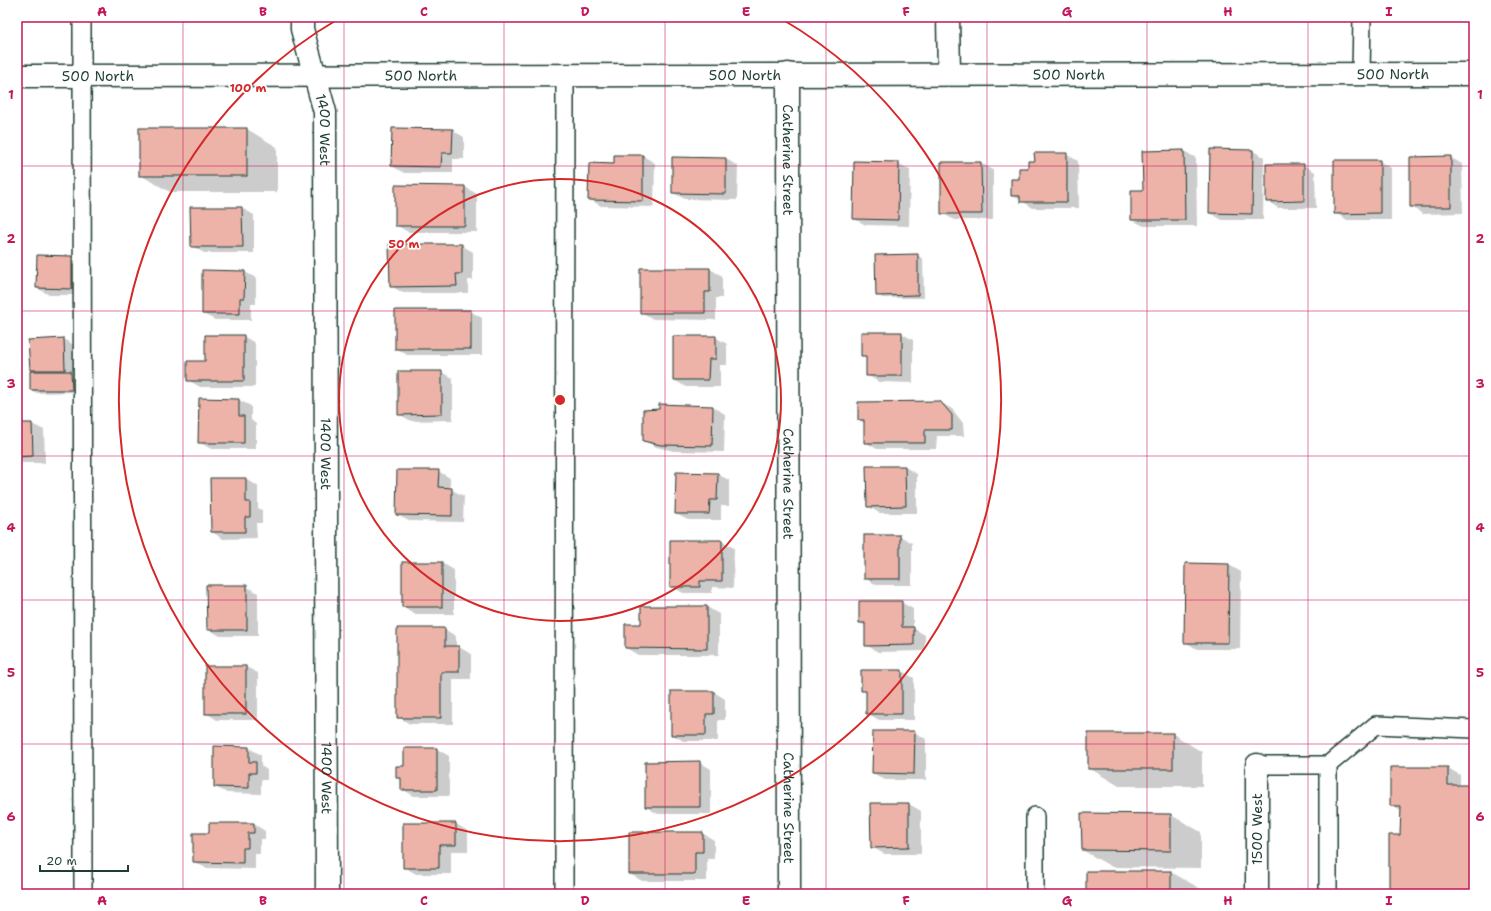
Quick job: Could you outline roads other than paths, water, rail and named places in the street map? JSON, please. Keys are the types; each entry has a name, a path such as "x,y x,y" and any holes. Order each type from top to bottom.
{"street":[{"name":"1400 West","path":"302,17 302,28 325,112 327,894"},
{"path":"948,17 949,74"},
{"name":"Catherine Street","path":"788,74 789,894"},
{"name":"500 North","path":"17,76 1474,74"},
{"name":"1500 West","path":"1257,765 1257,894"}],"lane":[{"path":"82,17 83,894"},
{"path":"1361,74 1362,17"},
{"path":"564,894 565,75"},
{"path":"1257,765 1328,765 1376,725 1474,729"},
{"path":"1328,765 1328,894"},
{"path":"1035,816 1035,894"}]}
